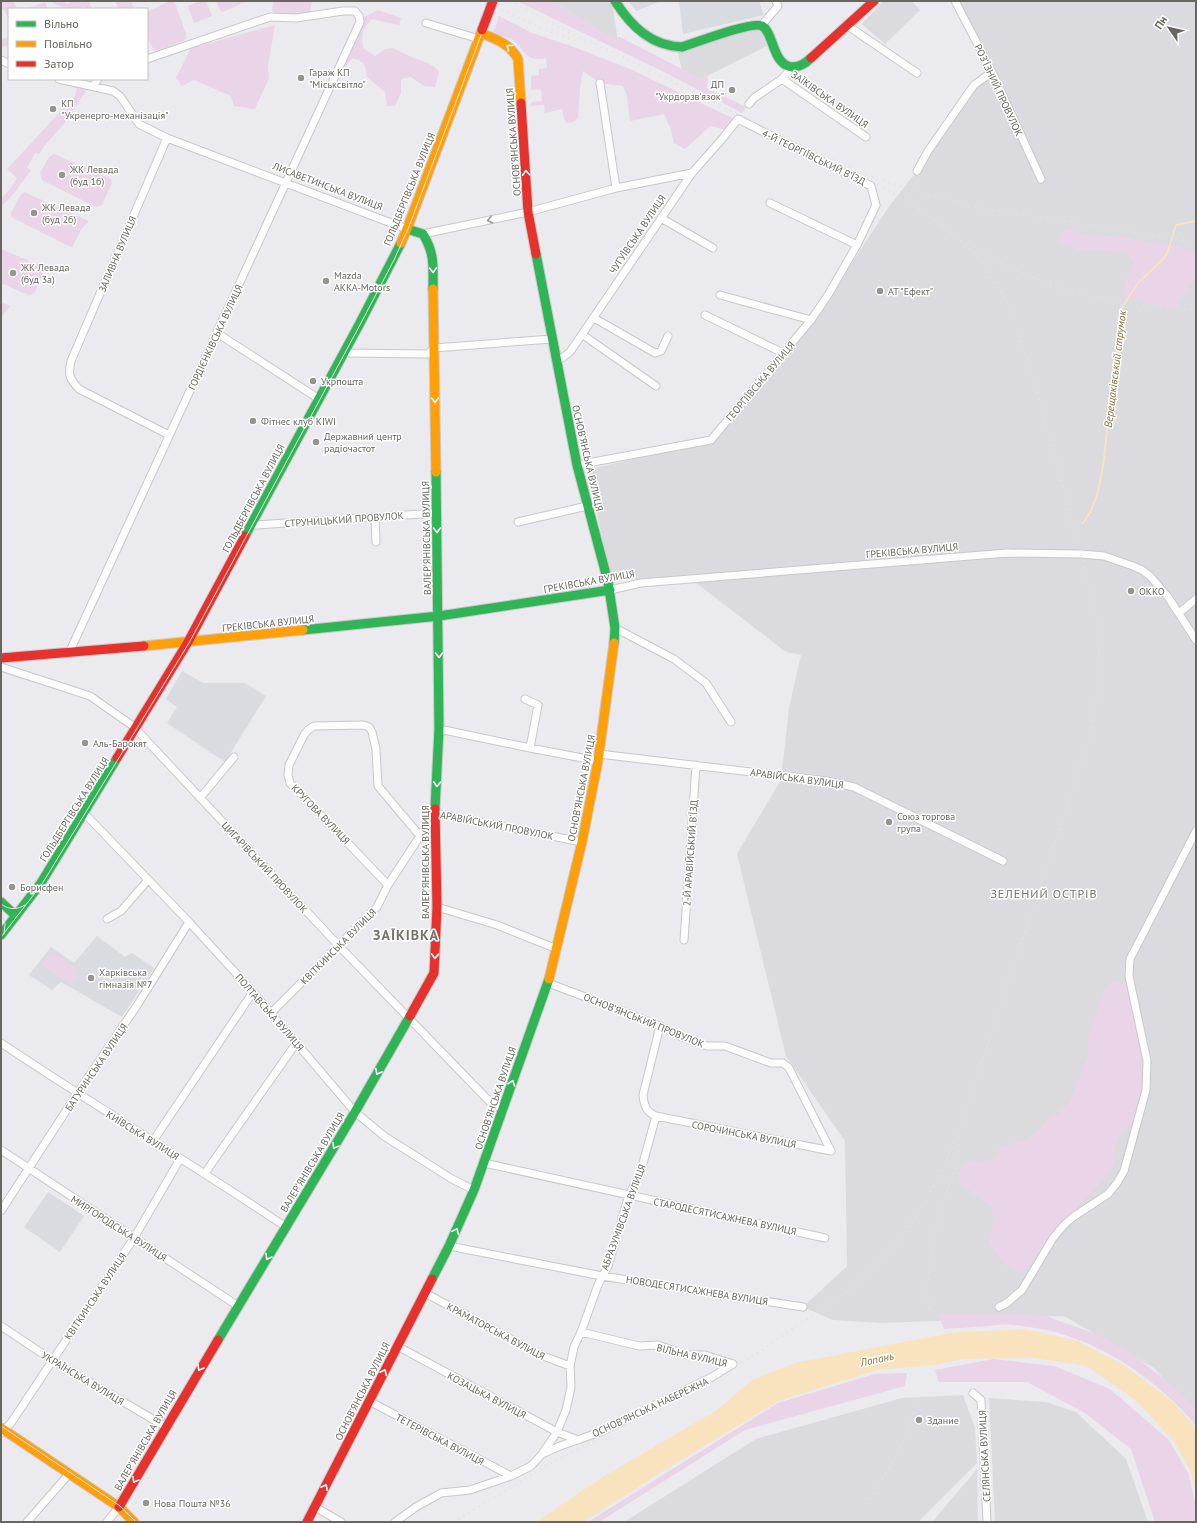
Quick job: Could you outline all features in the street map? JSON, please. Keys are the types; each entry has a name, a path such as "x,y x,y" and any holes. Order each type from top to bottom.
{"street":[{"name":"ГОЛЬДБЕРГІВСЬКА ВУЛИЦЯ","path":"1,935 41,883 188,642 393,259 407,229 493,1"},
{"path":"615,1 620,11 643,34 663,46 672,48 682,47 747,26 756,24 762,25 778,6 776,1"},
{"path":"749,104 754,98 782,79 791,68 799,67 806,63 874,1"},
{"name":"РОЗ’ЇЗНИЙ ПРОВУЛОК","path":"955,1 992,72 1041,179"},
{"name":"ГОРДІЄНКІВСЬКА ВУЛИЦЯ","path":"69,653 360,22 359,16 354,11 343,11 296,18 270,17 148,59"},
{"path":"426,23 480,34"},
{"name":"ЗАЇКІВСЬКА ВУЛИЦЯ","path":"762,25 765,28 779,59 784,65 791,68"},
{"path":"848,26 917,73"},
{"name":"ОСНОВ’ЯНСЬКА ВУЛИЦЯ","path":"307,1522 449,1246 474,1190 548,983 582,842 599,757 614,648 615,628 610,590 577,465 528,212 518,59 513,50 507,45 480,34"},
{"path":"918,171 928,151 974,85 992,72"},
{"name":"ЗАЇКІВСЬКА ВУЛИЦЯ","path":"782,79 866,137"},
{"name":"ЛИСАВЕТИНСЬКА ВУЛИЦЯ","path":"64,80 114,91 120,96 139,124 167,138 423,234 528,212 616,188 692,173"},
{"path":"93,86 97,80"},
{"path":"600,83 616,188"},
{"name":"ЧУГУЇВСЬКА ВУЛИЦЯ","path":"556,359 562,358 570,352 583,335 692,173 724,138 738,119"},
{"name":"4-Й ГЕОРГІЇВСЬКИЙ В’ЇЗД","path":"738,119 872,186 876,205"},
{"name":"ЗАЛИВНА ВУЛИЦЯ","path":"167,138 71,361 69,371 71,380 79,389 169,435"},
{"path":"770,202 857,245"},
{"name":"ГЕОРГІЇВСЬКА ВУЛИЦЯ","path":"577,465 711,440 810,320 828,295 857,245 876,205"},
{"path":"661,218 713,248"},
{"name":"ВАЛЕР’ЯНІВСЬКА ВУЛИЦЯ","path":"107,1522 119,1507 355,1112 434,973 436,907 435,813 439,729 439,616 436,513 433,256 429,244 423,234"},
{"path":"720,295 810,320"},
{"path":"705,315 783,353"},
{"path":"594,318 655,353 660,351 668,336"},
{"path":"217,333 319,399"},
{"path":"583,335 656,386"},
{"path":"344,351 350,354 428,354 434,348 552,340"},
{"path":"518,522 587,506"},
{"name":"СТРУНИЦЬКИЙ ПРОВУЛОК","path":"252,523 256,526 436,513"},
{"path":"375,517 376,542"},
{"name":"ГРЕКІВСЬКА ВУЛИЦЯ","path":"1,658 188,642 439,616 610,590 641,583 1007,553 1081,554 1104,556 1142,570 1150,576 1168,597 1196,640"},
{"path":"1179,613 1196,599"},
{"path":"615,628 674,659 706,683 731,722"},
{"name":"ЦИГАРІВСЬКИЙ ПРОВУЛОК","path":"1,667 90,696 115,712 136,729 339,946 490,1102 503,1108"},
{"path":"525,699 538,705 530,748"},
{"name":"КРУГОВА ВУЛИЦЯ","path":"388,885 290,783 288,775 289,765 308,730 314,726 363,725 369,728 372,732 376,749 378,786 420,836"},
{"name":"АРАВІЙСЬКА ВУЛИЦЯ","path":"439,729 530,748 599,757 696,765 827,781 854,787 1003,861"},
{"path":"200,798 234,757"},
{"name":"2-Й АРАВІЙСЬКИЙ В’ЇЗД","path":"684,940 696,765"},
{"name":"ПОЛТАВСЬКА ВУЛИЦЯ","path":"84,812 189,922 253,992 355,1112 384,1136 452,1179 474,1190"},
{"name":"КВІТКИНСЬКА ВУЛИЦЯ","path":"271,1013 377,907 388,885 435,813"},
{"name":"АРАВІЙСЬКИЙ ПРОВУЛОК","path":"435,813 582,842"},
{"path":"999,1308 1022,1290 1053,1238 1073,1217 1108,1194 1124,1171 1146,1090 1148,1076 1147,1061 1129,976 1130,959 1196,831"},
{"path":"107,919 121,911 148,880"},
{"path":"1,902 16,916"},
{"path":"436,907 497,925 557,949"},
{"name":"БАТУРИНСЬКА ВУЛИЦЯ","path":"1,1211 138,1004 189,922"},
{"name":"ОСНОВ’ЯНСЬКИЙ ПРОВУЛОК","path":"548,983 660,1026 682,1037 707,1046 725,1046 771,1063 783,1063 788,1067 831,1151"},
{"path":"153,1141 253,992"},
{"path":"656,1116 648,1111 644,1105 643,1095 660,1026"},
{"path":"205,1173 297,1042"},
{"name":"КИЇВСЬКА ВУЛИЦЯ","path":"1,1043 77,1094 180,1159 205,1173 286,1227"},
{"name":"СОРОЧИНСЬКА ВУЛИЦЯ","path":"656,1116 831,1151"},
{"name":"АБРАЗУМІВСЬКА ВУЛИЦЯ","path":"511,1476 531,1466 542,1454 557,1432 566,1410 571,1387 570,1366 574,1347 602,1276 608,1266 629,1195 640,1174 656,1116"},
{"name":"МИРГОРОДСЬКА ВУЛИЦЯ","path":"1,1150 238,1306"},
{"name":"КВІТКИНСЬКА ВУЛИЦЯ","path":"2,1430 11,1423 134,1238 180,1159"},
{"name":"СТАРОДЕСЯТИСАЖНЕВА ВУЛИЦЯ","path":"484,1163 825,1238"},
{"name":"НОВОДЕСЯТИСАЖНЕВА ВУЛИЦЯ","path":"449,1246 602,1276 803,1307"},
{"name":"КРАМАТОРСЬКА ВУЛИЦЯ","path":"425,1293 542,1356 570,1366"},
{"name":"УКРАЇНСЬКА ВУЛИЦЯ","path":"1,1326 52,1360 166,1427"},
{"name":"ВІЛЬНА ВУЛИЦЯ","path":"581,1332 639,1346 658,1345 687,1355 705,1355 733,1364"},
{"name":"КОЗАЦЬКА ВУЛИЦЯ","path":"398,1346 557,1432 578,1440"},
{"name":"ОСНОВ’ЯНСЬКА НАБЕРЕЖНА","path":"542,1454 600,1432 712,1378 733,1364"},
{"name":"СЕЛЯНСЬКА ВУЛИЦЯ","path":"973,1393 981,1400 987,1522"},
{"name":"ТЕТЕРІВСЬКА ВУЛИЦЯ","path":"369,1401 511,1476"},
{"path":"2,1430 119,1507 134,1522"},
{"path":"27,1522 69,1474"},
{"path":"395,1522 416,1507 442,1493 470,1490 511,1476"},
{"path":"315,1507 341,1522"}],"shaded area":[{"path":"1,1 13,1 16,8 8,8 7,16 4,9 1,10"},
{"path":"52,1 65,1 66,4 74,1 89,1 92,8 85,8 84,6 64,8 53,3"},
{"path":"115,1 131,1 134,8 116,8 118,7"},
{"path":"169,1 175,3 186,38 183,41 157,51 150,44 148,34 148,12"},
{"path":"200,1 206,1 212,16 194,23 188,6"},
{"path":"216,1 249,1 222,12"},
{"path":"273,1 312,1 310,12 302,15 275,13 272,10"},
{"path":"517,1 552,1 618,42 618,37 620,37 701,79 708,76 707,88 746,107 742,113 666,73"},
{"path":"552,1 612,1 618,42"},
{"path":"628,1 661,1 636,11"},
{"path":"679,1 759,1 764,15 683,34"},
{"path":"883,1 911,1 920,10 885,44 862,24"},
{"path":"954,1 1196,1 1196,1415 1154,1368 1064,1316 882,1323 833,1320 803,1307 847,1266 845,1141 786,1056 737,854 781,780 789,708 801,655 786,652 687,576 611,581 588,470 711,440 813,322 888,208 917,171 968,95 992,72"},
{"path":"45,2 48,8 29,8"},
{"path":"378,10 401,18 399,25 372,19 363,32 363,48 375,56 385,49 393,48 430,64 439,71 435,87 424,86 411,77 401,79 401,93 395,106 387,106 385,92 367,77 365,66 362,62 352,58 345,67 340,65 338,61 356,21"},
{"path":"499,16 532,33 574,47 630,69 734,119 726,130 710,126 685,149 674,143 670,127 664,114 630,121 627,96 623,86 600,83 583,71 578,118 573,122 567,123 564,119 562,109 545,113 544,105 530,106 532,102 542,101 541,89 531,90 531,76 539,75 539,69 547,68 546,58 534,59 527,55 512,39 493,34"},
{"path":"275,25 268,66 269,78 255,109 234,106 231,96 194,80 182,86 176,78 191,48"},
{"path":"753,27 761,28 769,45 701,79 682,70 677,50"},
{"path":"8,37 8,44 1,48 1,40"},
{"path":"76,84 86,91 64,124 39,154 35,153 27,168 31,170 15,192 1,207 1,199 17,178 7,169 75,96 77,88 70,87"},
{"path":"54,154 111,179 112,183 102,205 96,207 42,180 40,173 49,157"},
{"path":"24,192 89,221 81,230 72,247 11,216 11,213 20,196"},
{"path":"1068,229 1086,235 1113,236 1176,246 1196,251 1196,278 1189,284 1178,307 1126,300 1124,290 1125,285 1134,261 1127,254 1115,251 1077,250 1060,242 1059,233"},
{"path":"1,249 43,267 44,270 35,292 30,295 26,294 1,283"},
{"path":"1,302 10,306 1,317"},
{"path":"182,671 203,683 245,683 266,696 225,762 167,723 177,707 166,699"},
{"name":"Харківська гімназія №7","path":"97,936 125,957 132,953 154,968 122,1017 61,982 52,990 29,975 51,947 74,963"},
{"path":"51,951 81,971 72,985 41,965"},
{"path":"1114,982 1124,984 1129,991 1140,1052 1142,1094 1133,1123 1121,1133 1114,1150 1115,1161 1110,1172 1057,1229 1026,1269 1019,1273 1006,1265 989,1243 994,1218 991,1206 959,1183 959,1172 967,1161 979,1162 995,1159 1001,1146 1023,1141 1036,1133 1049,1118 1058,1114 1069,1102 1088,1057 1088,1039 1105,988"},
{"path":"48,1192 84,1216 60,1252 24,1227"},
{"path":"939,1314 1042,1315 1094,1333 1129,1351 1181,1393 1196,1409 1196,1426 1182,1409 1155,1385 1123,1362 1089,1344 1072,1337 1053,1332 1014,1325 944,1329"},
{"path":"993,1359 1054,1366 1110,1389 1169,1440 1188,1473 1195,1502 1195,1522 1155,1522 1131,1449 1085,1413 1027,1382 939,1382 935,1370"},
{"path":"907,1373 905,1386 745,1430 599,1522 588,1522 778,1403 875,1374"},
{"path":"963,1395 975,1428 977,1463 918,1522 624,1522 756,1439 902,1398"},
{"path":"989,1398 1046,1402 1076,1412 1126,1459 1148,1522 995,1522"},
{"path":"977,1469 978,1522 932,1522"}],"water":[{"name":"Лопань","path":"1024,1329 1078,1341 1125,1366 1174,1403 1196,1429 1196,1492 1192,1474 1175,1443 1138,1402 1087,1366 1034,1358 964,1359 934,1365 877,1370 779,1401 663,1471 583,1522 536,1522 601,1478 717,1410 752,1380 795,1363 950,1333"}],"waterway":[{"name":"Верещаківський струмок","path":"1083,523 1091,511 1098,492 1103,466 1121,309 1138,283 1167,254 1176,225 1196,221"}],"tram line":[{"path":"1,937 42,884 189,643 361,323 394,260 408,229 494,1"},
{"path":"1,904 13,909 25,905"},
{"path":"1,909 5,924 4,934"},
{"path":"1,1426 120,1506 136,1522"}],"railway":[{"path":"510,1 568,32 617,54 788,139 869,176 929,195 974,207 1196,242"},
{"path":"502,10 543,29 576,41"},
{"path":"867,179 902,198 945,227"},
{"path":"453,1522 553,1462 708,1382 754,1355 850,1290 894,1247 923,1206 944,1167 962,1122 1074,785 1094,720 1099,674 1099,629 1081,554 1030,366 1015,323 1004,297 976,254 941,224"},
{"path":"970,243 1005,266 1068,291 1082,295 1160,307 1196,310"},
{"path":"929,1309 927,1289 935,1228 956,1164 960,1136"},
{"path":"866,1504 902,1443 915,1402"}],"traffic: fast":[{"path":"615,1 628,19 643,33 651,39 671,46 682,47 736,29 756,25 762,26 766,29 777,55 785,65 792,67 798,66 811,58"},
{"path":"407,229 423,234 427,241 432,260 433,289"},
{"path":"245,536 360,323 401,243"},
{"path":"536,254 577,465 608,582 615,628 614,643"},
{"path":"435,809 439,729 436,472"},
{"path":"303,630 439,616 610,590"},
{"path":"1,935 41,883 117,758"},
{"path":"1,902 16,916"},
{"path":"432,1279 449,1246 474,1190 549,979"},
{"path":"218,1340 355,1112 410,1016"}],"traffic: slow":[{"path":"401,243 482,30"},
{"path":"481,33 507,46 518,59 521,103"},
{"path":"433,289 436,472"},
{"path":"144,646 303,630"},
{"path":"549,979 582,842 598,761 614,643"},
{"path":"1,1428 119,1507 134,1522"}],"traffic: jam":[{"path":"482,30 493,1"},
{"path":"811,58 874,1"},
{"path":"521,103 528,212 536,254"},
{"path":"117,758 188,642 245,536"},
{"path":"1,658 144,646"},
{"path":"410,1016 434,973 437,907 435,809"},
{"path":"307,1522 432,1279"},
{"path":"119,1507 218,1340"}],"place":[{"name":"Гараж КП \"Міськсвітло\"","path":"301,78"},
{"name":"ДП \"Укрдорзв'язок\"","path":"732,90"},
{"name":"КП \"Укренерго-механізація\"","path":"53,109"},
{"name":"ЖК Левада (буд 1б)","path":"62,175"},
{"name":"ЖК Левада (буд 2б)","path":"34,213"},
{"name":"ЖК Левада (буд 3а)","path":"13,273"},
{"name":"Mazda AKKA-Motors","path":"326,281"},
{"name":"АТ \"Ефект\"","path":"880,291"},
{"name":"Укрпошта","path":"313,381"},
{"name":"Фітнес клуб KIWI","path":"253,421"},
{"name":"Державний центр радіочастот","path":"316,442"},
{"name":"ОККО","path":"1131,591"},
{"name":"Аль-Барокят","path":"85,743"},
{"name":"Союз торгова група","path":"889,822"},
{"name":"Борисфен","path":"12,887"},
{"name":"Харківська гімназія №7","path":"91,978"},
{"name":"Здание","path":"919,1420"},
{"name":"Нова Пошта №36","path":"146,1503"}],"district":[{"name":"ЗЕЛЕНИЙ ОСТРІВ","path":"1044,894"},
{"name":"ЗАЇКІВКА","path":"406,935"}]}
